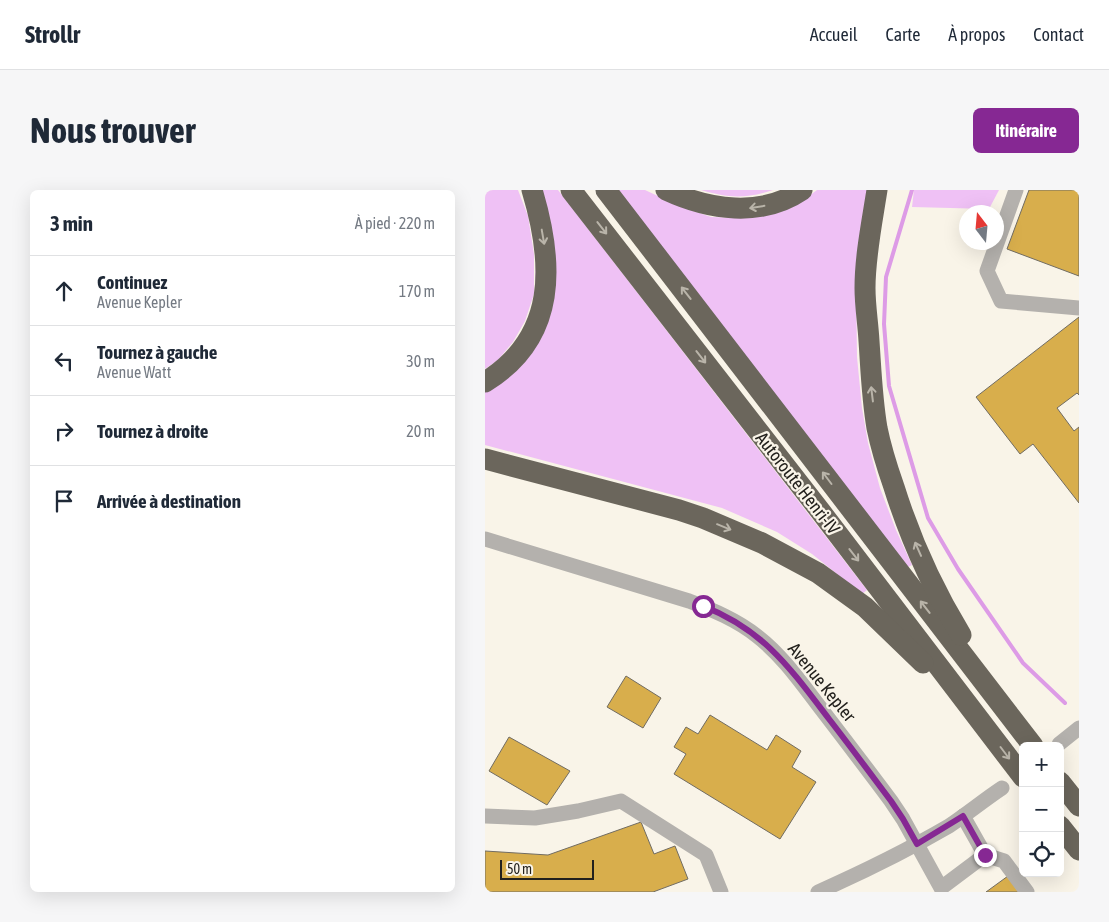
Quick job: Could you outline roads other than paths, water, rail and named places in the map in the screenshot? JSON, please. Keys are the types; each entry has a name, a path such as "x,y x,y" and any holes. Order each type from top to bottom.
{"highway":[{"path":"485,382 516,358 532,335 541,314 547,264 540,220 532,190"},
{"name":"Autoroute Henri-IV","path":"571,190 1019,771"},
{"name":"Autoroute Henri-IV","path":"606,190 1030,742"},
{"path":"666,190 688,200 710,205 746,208 773,204 802,190"},
{"path":"877,190 865,288 872,391 877,429 900,506 928,572 951,618 1009,714"},
{"path":"869,340 877,247 888,190"},
{"path":"485,459 703,518 762,543 818,573 865,607 987,730"},
{"path":"485,474 601,499 679,510"},
{"path":"1064,787 1079,806"},
{"path":"1064,831 1079,850"}],"street":[{"path":"1016,190 987,271 1001,301 1079,308"},
{"name":"Avenue Kepler","path":"485,539 689,601 729,617 756,635 779,656 891,801 917,844 937,890"},
{"path":"1062,742 1079,728"},
{"path":"818,892 834,889 887,861 963,816 1002,788"},
{"path":"485,816 535,818 621,801 706,855 721,892"},
{"path":"963,816 985,855 1004,861 1027,892"},
{"path":"937,890 985,855"}],"waterway":[{"path":"912,190 886,277 884,324 889,386 928,518 958,569 1023,663 1065,703"}]}
